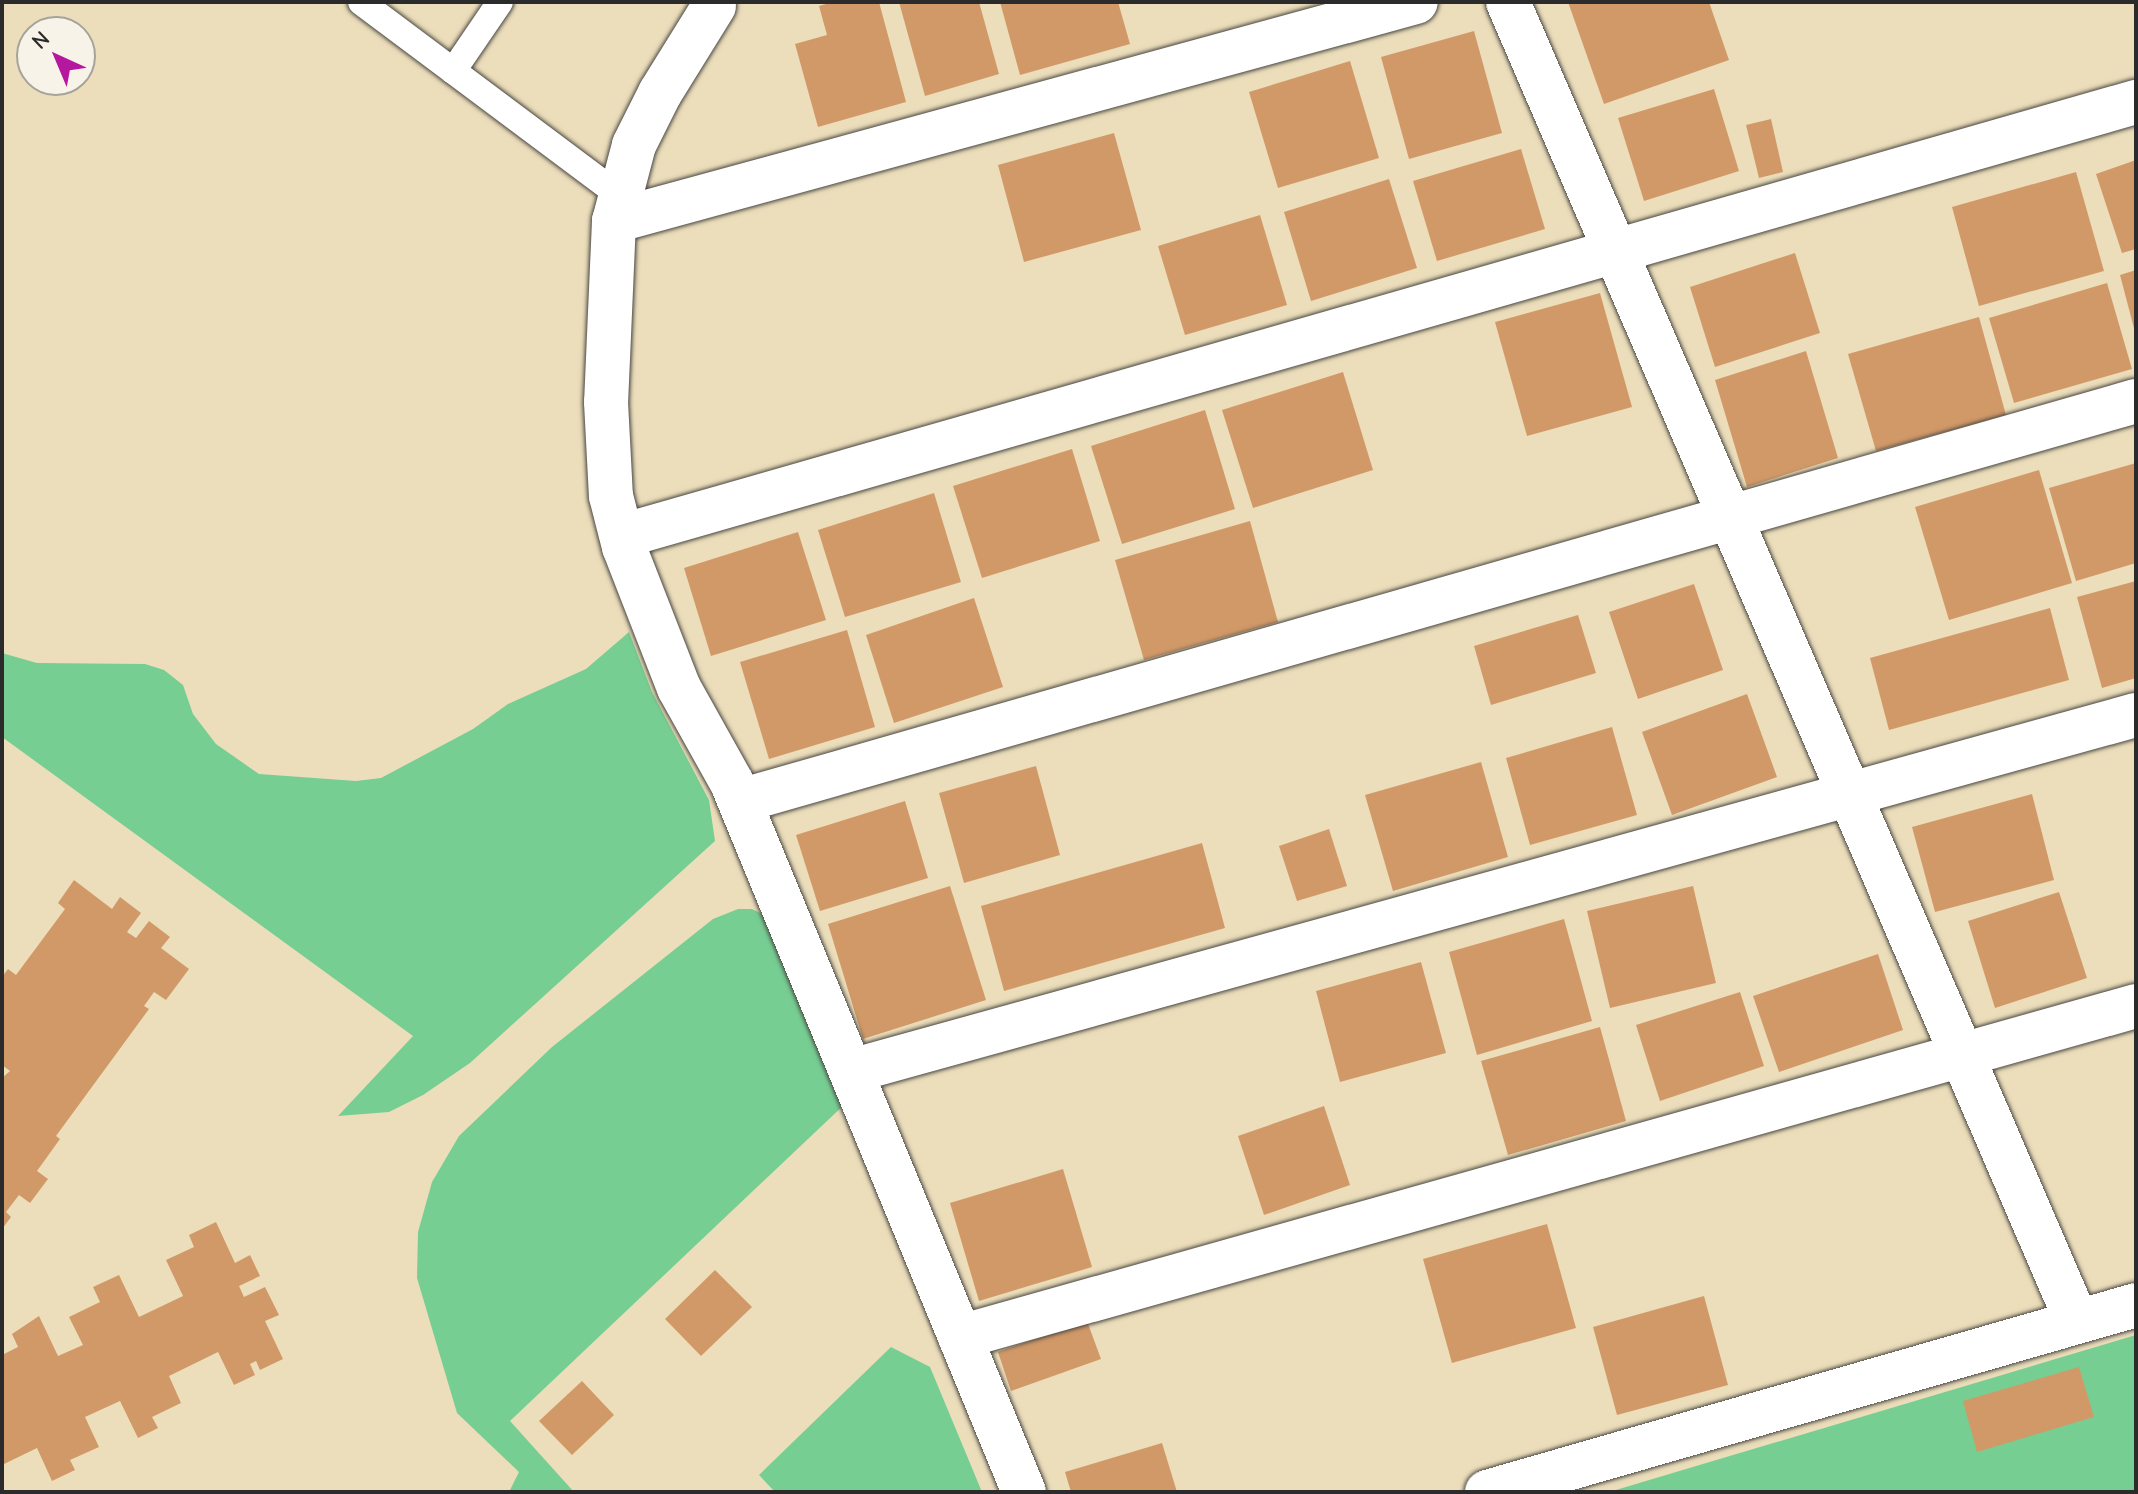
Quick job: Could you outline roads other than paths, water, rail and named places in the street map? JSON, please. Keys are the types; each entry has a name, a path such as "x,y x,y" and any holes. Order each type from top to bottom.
{"street":[{"path":"617,208 1416,2"},
{"path":"1508,2 2077,1322"},
{"path":"714,6 660,93 634,145 617,208 606,402 611,496 622,536 679,688 740,801 1024,1492"},
{"path":"622,536 2136,102"},
{"path":"740,801 2136,401"},
{"path":"851,1071 2136,715"},
{"path":"960,1337 2136,1006"},
{"path":"1487,1492 2136,1305"}],"lane":[{"path":"361,2 453,71 617,208"},
{"path":"453,71 500,2"}]}
